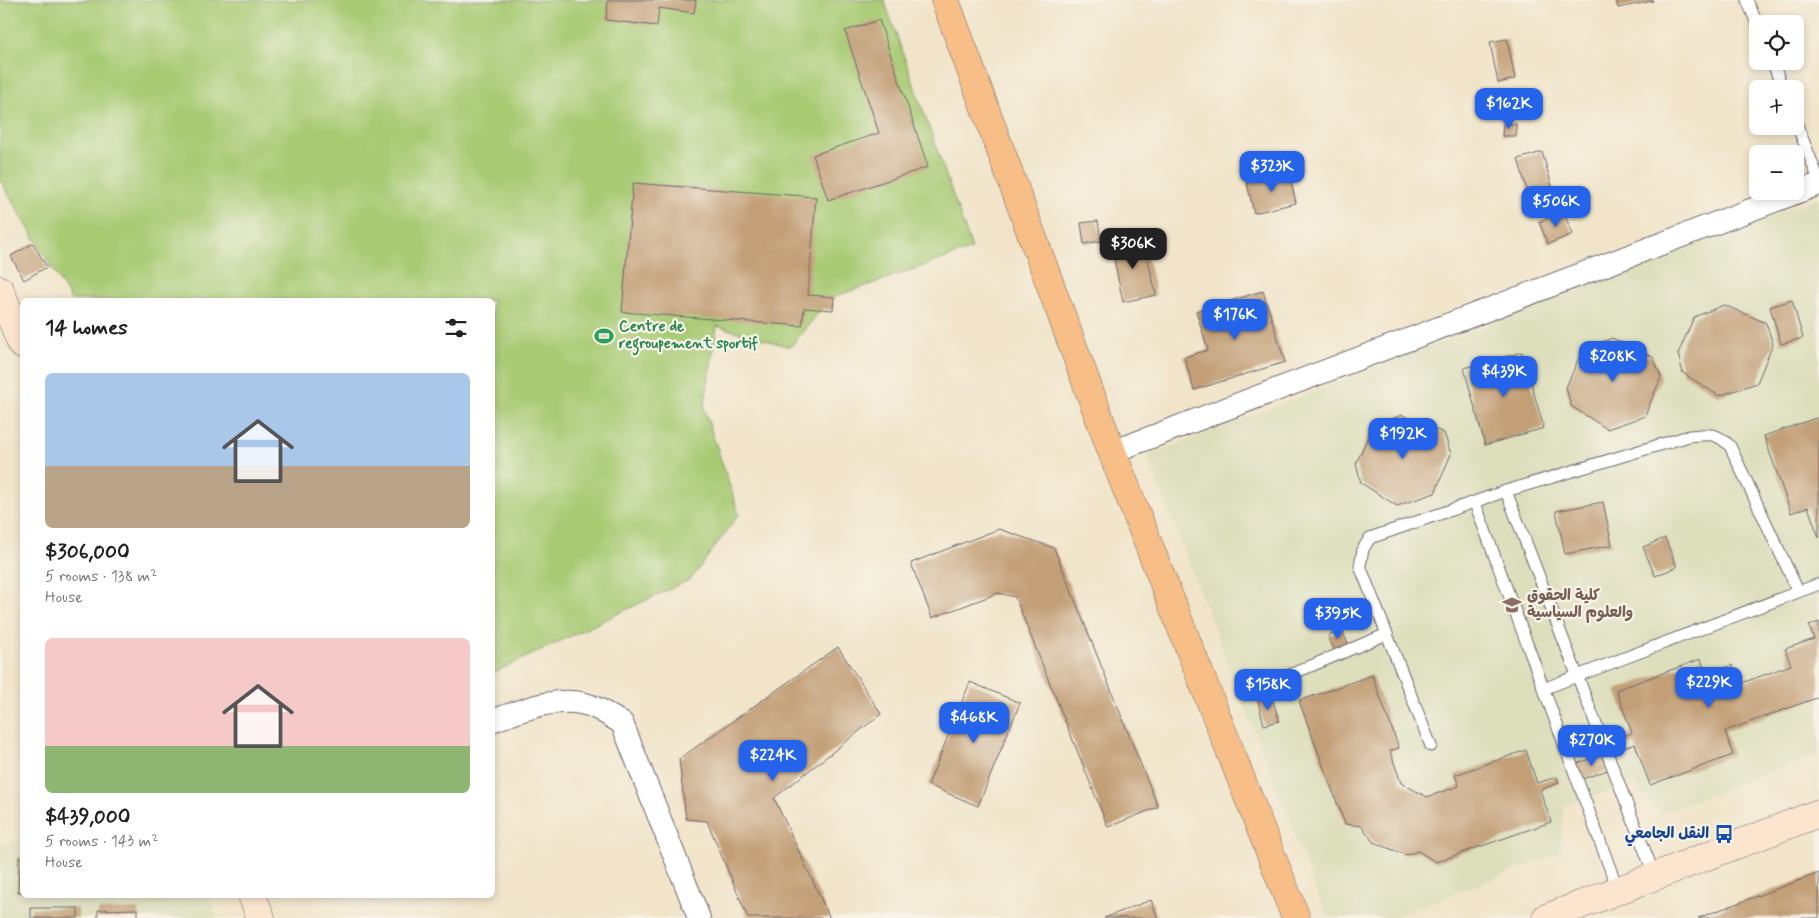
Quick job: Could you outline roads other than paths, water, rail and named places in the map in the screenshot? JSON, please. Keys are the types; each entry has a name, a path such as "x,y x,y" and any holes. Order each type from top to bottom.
{"main road":[{"path":"945,0 1112,452 1296,918"},
{"path":"0,290 20,340"},
{"path":"1546,918 1819,813"},
{"path":"253,898 261,918"}],"street":[{"path":"1112,452 1819,182"},
{"path":"495,720 539,704 571,702 597,708 622,724 700,918"}],"lane":[{"path":"1747,0 1753,15"},
{"path":"1801,135 1819,182"},
{"path":"1431,746 1360,566 1363,549 1370,538 1506,491 1689,436 1708,434 1722,437 1730,446 1798,591"},
{"path":"1506,491 1655,877"},
{"path":"1474,503 1618,890"},
{"path":"1543,689 1819,584"},
{"path":"1275,680 1387,634"}],"place":[{"name":"Centre de regroupement sportif","path":"604,336"},
{"name":"كلية الحقوق والعلوم السياسية","path":"1512,605"},
{"name":"النقل الجامعي","path":"1724,834"}]}
